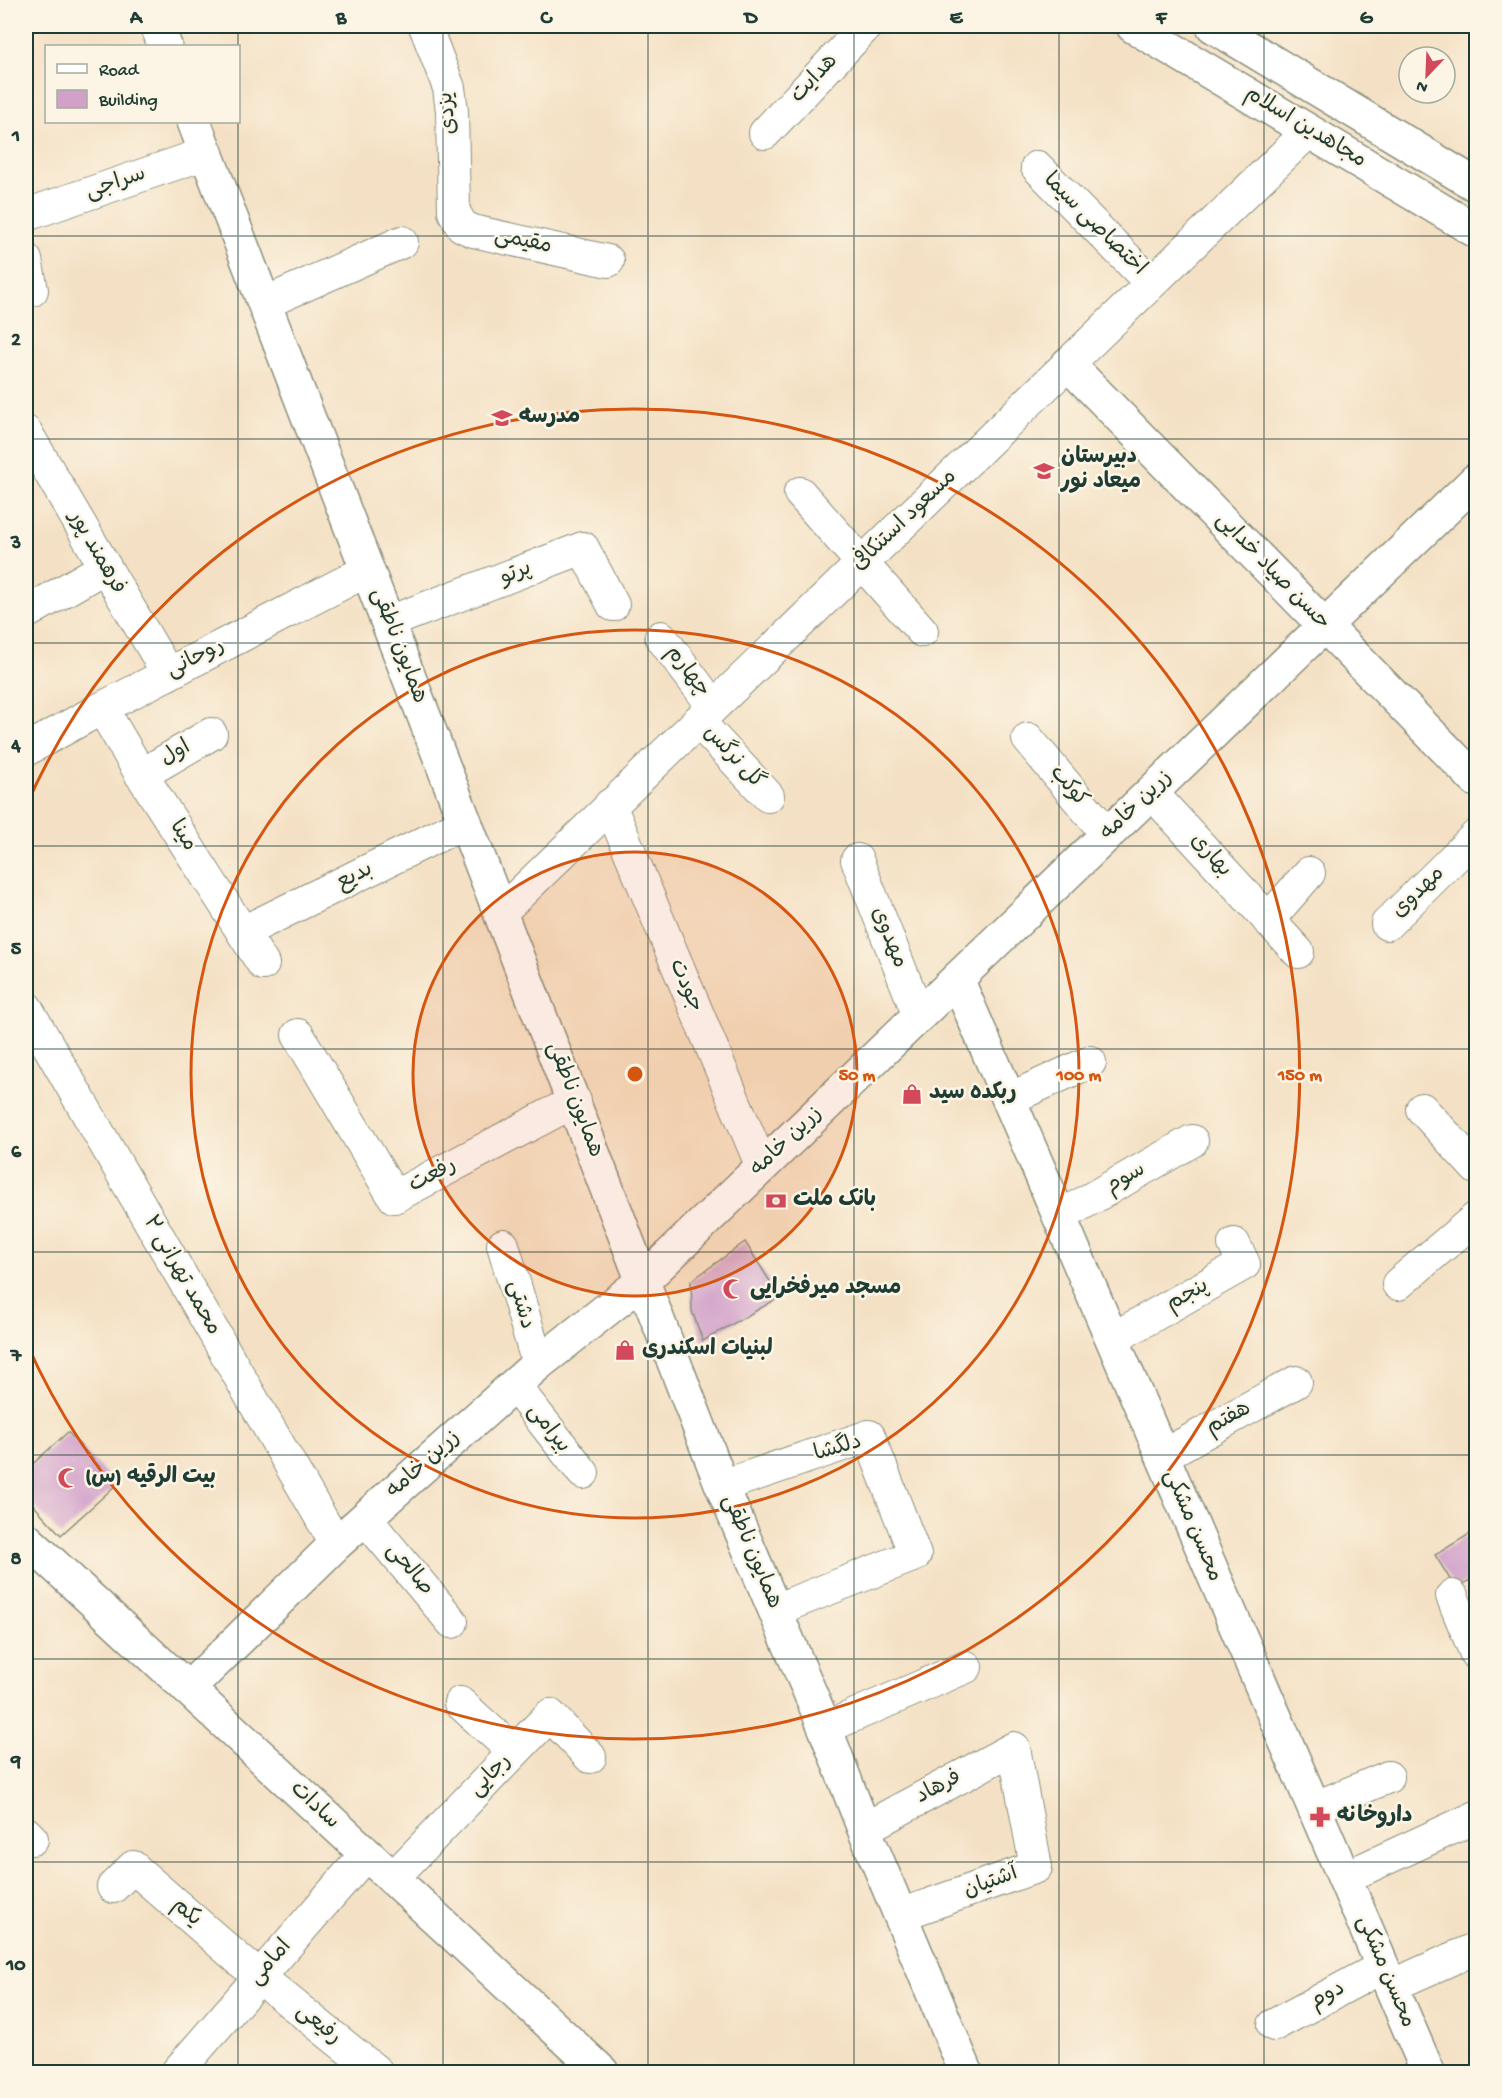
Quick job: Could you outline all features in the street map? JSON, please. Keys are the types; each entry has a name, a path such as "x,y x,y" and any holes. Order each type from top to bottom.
{"main road":[{"path":"157,26 165,45"},
{"name":"مجاهدین اسلام","path":"1133,26 1476,231"},
{"name":"مجاهدین اسلام","path":"1213,26 1476,185"},
{"name":"همایون ناطقی","path":"195,123 722,1486 825,1728 864,1829 966,2073"},
{"name":"حسن صیاد خدایی","path":"1068,364 1476,780"},
{"name":"زرین خامه","path":"188,1689 336,1544 526,1374 644,1280 1476,480"},
{"name":"محسن مشکی","path":"957,979 1428,2073"},
{"name":"سادات","path":"26,1539 602,2073"}],"street":[{"name":"یزدی","path":"425,26 448,88 452,111 454,204"},
{"name":"هدایت","path":"765,133 866,26"},
{"name":"مسعود استنکافی","path":"501,912 1309,131"},
{"name":"سراجی","path":"26,215 207,153"},
{"name":"اختصاصی سیما","path":"1037,167 1151,283"},
{"name":"مقیمی","path":"454,204 457,219 467,229 608,261"},
{"path":"265,303 402,242"},
{"path":"26,260 32,290"},
{"name":"فرهمند پور","path":"26,432 34,467 105,567 168,674"},
{"path":"800,493 922,631"},
{"name":"پرتو","path":"388,622 583,548 613,605"},
{"path":"26,612 105,567"},
{"name":"روحانی","path":"26,750 368,570"},
{"name":"چهارم","path":"661,637 706,713"},
{"name":"مینا","path":"102,708 141,775 263,964"},
{"name":"گل نرگس","path":"706,713 768,796"},
{"name":"اول","path":"141,775 211,734"},
{"name":"کوکب","path":"1028,739 1107,834"},
{"name":"بهاری","path":"1152,792 1298,952"},
{"name":"جودت","path":"610,805 762,1167"},
{"name":"بدیع","path":"243,932 466,822"},
{"name":"مهدوی","path":"1387,924 1476,836"},
{"name":"مهدوی","path":"857,860 919,1016"},
{"path":"1268,920 1310,873"},
{"name":"محمد تهرانی ۲","path":"26,1008 336,1544"},
{"name":"رفعت","path":"298,1035 394,1197 574,1101"},
{"path":"1009,1100 1090,1062"},
{"path":"1422,1109 1476,1168"},
{"name":"سوم","path":"1059,1217 1192,1141"},
{"path":"1398,1284 1476,1218"},
{"name":"پنجم","path":"1112,1339 1244,1264 1234,1244"},
{"name":"دشتی","path":"503,1245 526,1374"},
{"name":"بیرامی","path":"526,1374 583,1473"},
{"name":"هفتم","path":"1162,1456 1296,1382"},
{"name":"دلگشا","path":"722,1486 869,1436 915,1555 775,1610"},
{"name":"صالحی","path":"365,1518 452,1622"},
{"path":"1452,1596 1476,1654"},
{"path":"825,1728 966,1667"},
{"path":"460,1703 514,1752"},
{"name":"رجایی","path":"392,1879 550,1715 590,1757"},
{"name":"فرهاد","path":"864,1829 1014,1748"},
{"name":"آشتیان","path":"900,1915 1036,1867 1014,1748"},
{"path":"1314,1808 1388,1777"},
{"path":"1344,1878 1476,1817"},
{"name":"امامی","path":"177,2073 366,1854"},
{"name":"یکم","path":"113,1887 133,1867 259,1977"},
{"name":"دوم","path":"1274,2025 1387,1976 1476,1948"},
{"name":"رفیعی","path":"259,1977 377,2073"}],"building":[{"name":"مسجد میرفخرایی","path":"745,1242 780,1297 703,1341 692,1311 691,1281"},
{"name":"بیت الرقیه (س)","path":"68,1432 116,1485 61,1535 26,1497 26,1470"},
{"path":"1476,1530 1476,1576 1456,1589 1435,1555"}],"place":[{"name":"مدرسه","path":"502,418"},
{"name":"دبیرستان میعاد نور","path":"1044,471"},
{"name":"ربکده سید","path":"912,1094"},
{"name":"بانک ملت","path":"776,1201"},
{"name":"مسجد میرفخرایی","path":"733,1289"},
{"name":"لبنیات اسکندری","path":"625,1350"},
{"name":"بیت الرقیه (س)","path":"68,1478"},
{"name":"داروخانه","path":"1320,1817"}]}
